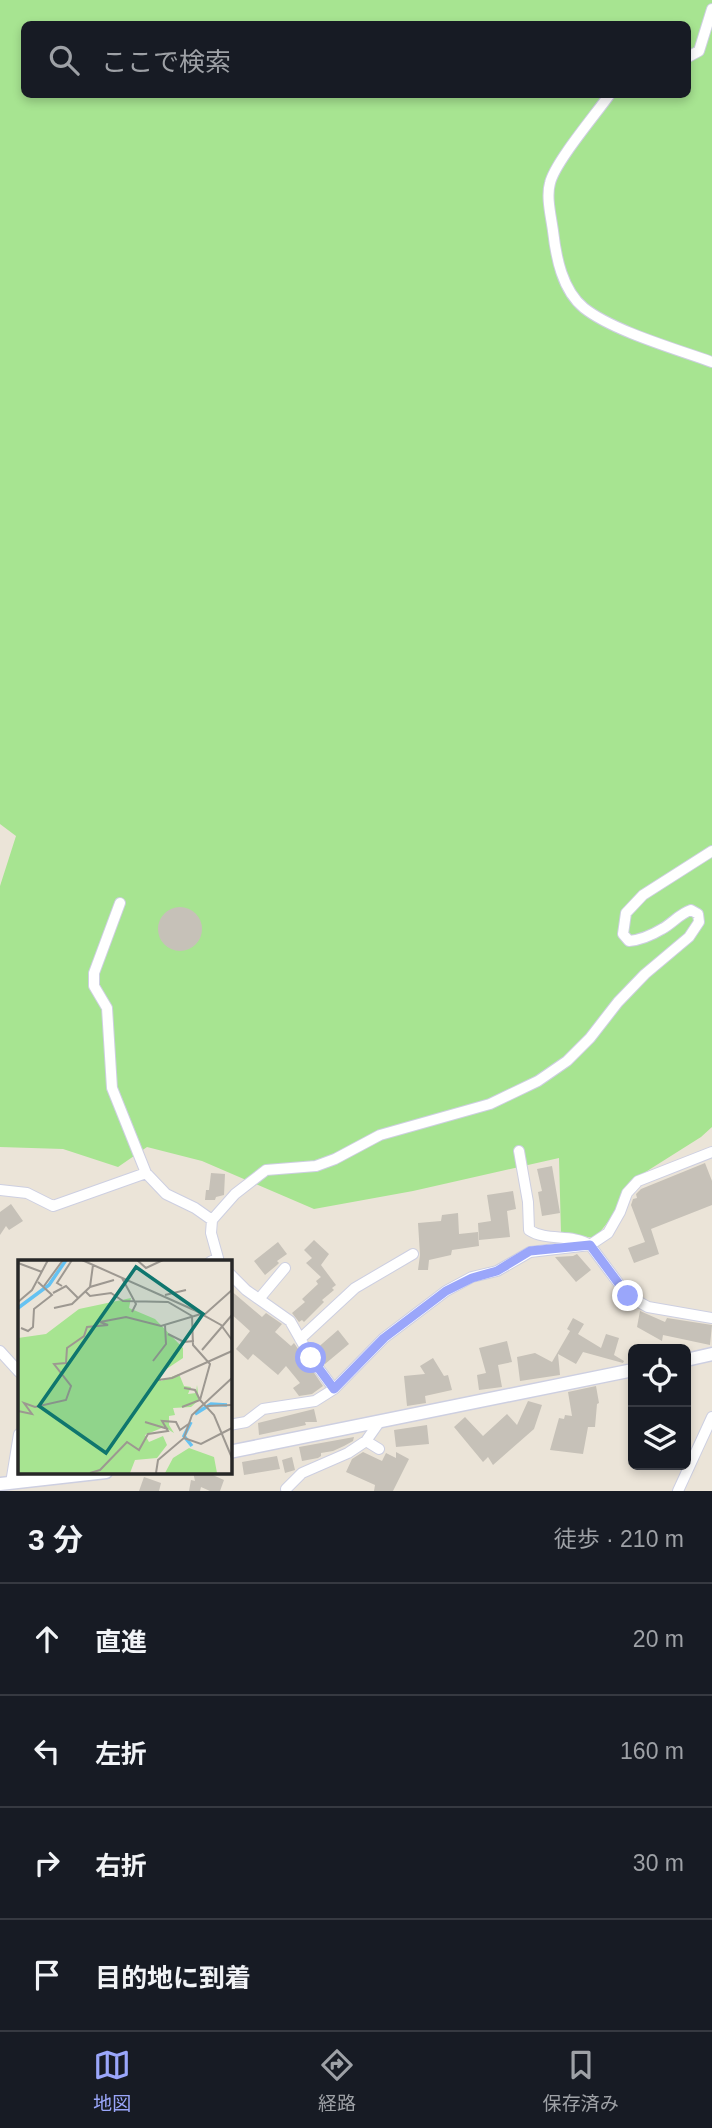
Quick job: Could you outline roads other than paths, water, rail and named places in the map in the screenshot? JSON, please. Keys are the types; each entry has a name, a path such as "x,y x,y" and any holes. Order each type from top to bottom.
{"street":[{"path":"691,55 699,51 712,9"},
{"path":"607,98 566,155 550,183 555,253 563,276 583,307 604,320 712,362"},
{"path":"216,1260 211,1233 212,1220 235,1194 266,1170 316,1166 335,1160 380,1135 491,1104 538,1081 567,1061 636,983 689,937 699,922 698,914 691,910 682,913 663,929 629,941 622,934 626,913 643,895 712,851"},
{"path":"120,903 94,973 94,986 107,1008 112,1087 146,1173 166,1194 212,1220"},
{"path":"519,1151 528,1202 529,1230 537,1235 582,1240 590,1245 628,1296 648,1307 712,1318"},
{"path":"231,1425 246,1422 263,1409 315,1401 334,1389 384,1338 446,1291 472,1278 497,1271 530,1251 590,1245 608,1233 620,1213 627,1193 638,1181 712,1152"},
{"path":"0,1190 27,1193 53,1206 146,1173"},
{"path":"300,1339 355,1288 413,1254"},
{"path":"259,1299 285,1268"},
{"path":"231,1275 246,1290 290,1321 311,1358 334,1389"},
{"path":"0,1351 18,1371"},
{"path":"691,1359 712,1354"},
{"path":"231,1452 628,1371"},
{"path":"678,1491 712,1417"},
{"path":"286,1489 302,1473 348,1453 366,1441 380,1421"},
{"path":"18,1438 5,1483 88,1474"},
{"path":"366,1441 379,1449"}]}
